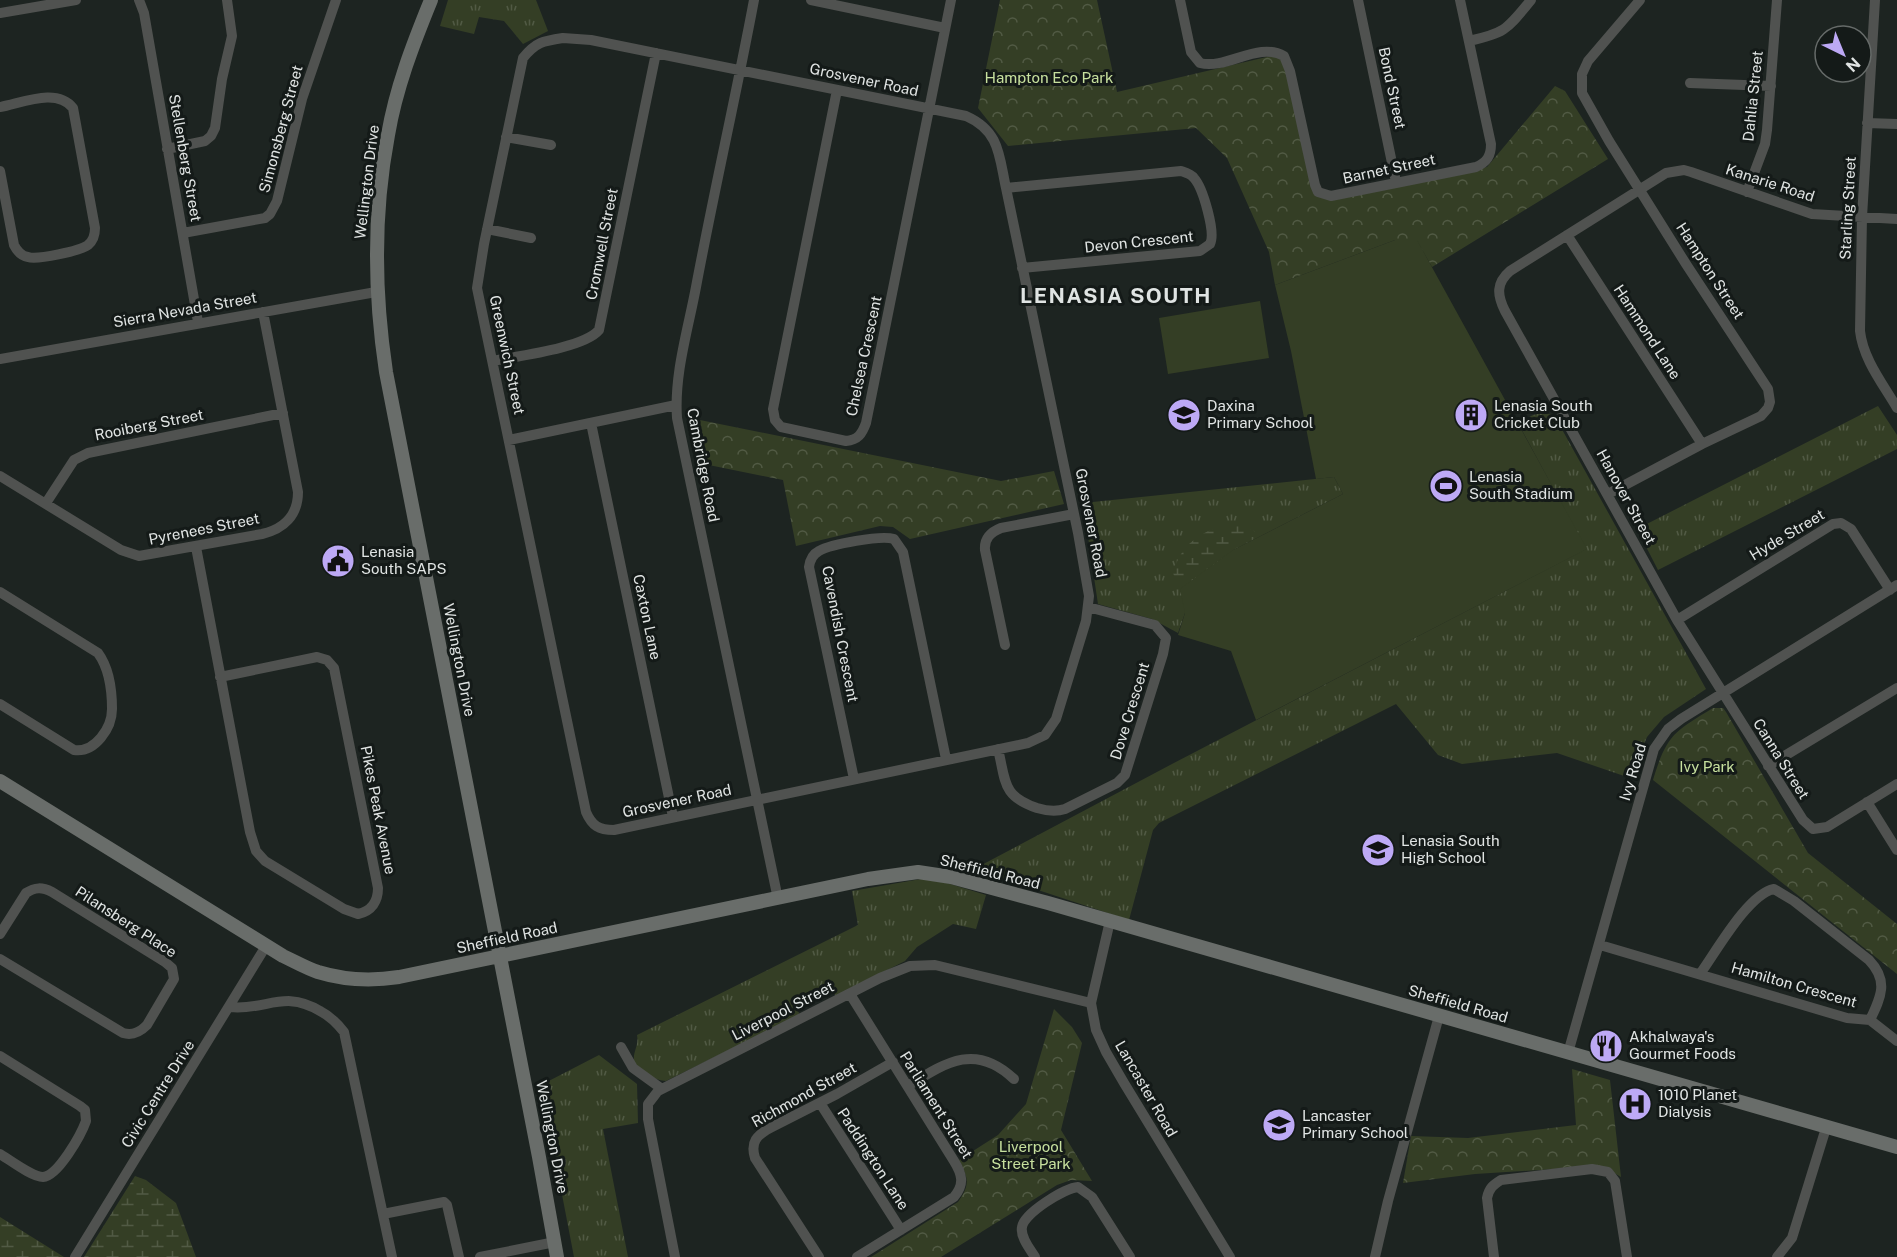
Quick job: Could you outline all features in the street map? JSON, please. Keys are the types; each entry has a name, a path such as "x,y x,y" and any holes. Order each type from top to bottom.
{"street":[{"path":"0,13 76,0"},
{"name":"Stellenberg Street","path":"139,0 144,13 198,322"},
{"path":"167,149 205,141 211,136 232,36 227,0"},
{"name":"Simonsberg Street","path":"183,233 258,220 270,214 277,201 302,99 336,0"},
{"name":"Wellington Drive","path":"431,0 413,45 388,133 378,206 376,292 386,372 500,957 554,1253"},
{"name":"Cambridge Road","path":"754,0 699,271 678,381 676,405 778,899"},
{"path":"811,0 945,28"},
{"name":"Chelsea Crescent","path":"837,90 773,409 777,424 787,429 853,441 863,431 951,0"},
{"name":"Barnet Street","path":"1180,0 1191,52 1200,63 1216,63 1268,51 1284,56 1290,70 1313,181 1318,192 1327,196 1476,167 1488,158 1491,144 1460,0"},
{"name":"Bond Street","path":"1358,0 1396,182"},
{"path":"1469,41 1500,33 1531,0"},
{"name":"Hampton Street","path":"1608,494 1702,444 1761,416 1768,408 1770,395 1640,190 1582,93 1581,82 1588,61 1638,0"},
{"name":"Dahlia Street","path":"1747,192 1765,144 1777,0"},
{"name":"Starling Street","path":"1875,0 1862,217 1859,319 1861,342 1866,355 1897,408"},
{"name":"Greenwich Street","path":"586,812 477,288 506,137 523,58 532,46 543,41 571,38 741,71"},
{"name":"Cromwell Street","path":"493,361 578,343 594,336 599,330 656,53"},
{"name":"Grosvener Road","path":"586,812 592,824 603,830 614,830 1037,740 1052,728 1060,708 1088,607 1086,574 1074,514 998,150 993,137 978,122 966,116 741,71"},
{"path":"1690,83 1771,86"},
{"path":"0,107 51,97 65,100 73,108 95,228 91,242 82,249 32,258 22,255 12,238 0,171"},
{"path":"1867,123 1897,124"},
{"path":"506,137 551,145"},
{"name":"Kanarie Road","path":"1640,190 1666,174 1684,170 1812,214 1897,219"},
{"name":"Devon Crescent","path":"1006,188 1181,171 1193,177 1198,184 1213,232 1210,244 1200,251 1022,268"},
{"name":"Hanover Street","path":"1640,190 1510,271 1500,283 1499,295 1505,311 1677,620"},
{"path":"487,229 531,238"},
{"name":"Hammond Lane","path":"1568,235 1702,444"},
{"name":"Sierra Nevada Street","path":"0,359 376,292"},
{"name":"Pyrenees Street","path":"0,476 121,550 132,554 142,556 274,531 286,523 294,511 298,502 298,492 263,312"},
{"path":"509,440 676,405"},
{"name":"Rooiberg Street","path":"46,503 74,460 88,453 283,413"},
{"name":"Caxton Lane","path":"591,423 673,817"},
{"path":"1005,645 985,550 986,539 1001,528 1074,514"},
{"name":"Hyde Street","path":"1677,620 1833,524 1841,523 1851,529 1894,588"},
{"name":"Cavendish Crescent","path":"854,779 809,567 810,560 818,551 877,537 894,539 903,552 946,759"},
{"name":"Pikes Peak Avenue","path":"196,547 220,677 250,832 256,851 265,861 344,909 358,914 369,909 377,900 378,888 334,668 327,660 317,657 220,677"},
{"name":"Ivy Road","path":"1568,1053 1654,749 1668,729 1894,588"},
{"path":"0,592 98,653 107,671 112,710 110,722 97,743 87,750 79,751 0,704"},
{"name":"Dove Crescent","path":"998,749 1006,786 1010,792 1023,803 1044,810 1058,812 1065,809 1117,783 1125,775 1166,638 1155,626 1088,607"},
{"name":"Canna Street","path":"1677,620 1793,807 1813,829 1827,827 1897,784"},
{"path":"1768,766 1897,688"},
{"name":"Sheffield Road","path":"0,781 266,946 317,972 352,979 399,977 868,879 918,872 951,877 1110,921 1896,1147"},
{"path":"1867,802 1897,850"},
{"name":"Pilansberg Place","path":"0,934 26,893 32,889 42,888 165,962 172,968 174,979 147,1025 141,1031 129,1035 0,958"},
{"name":"Hamilton Crescent","path":"1600,945 1847,1018 1870,1020 1879,999 1882,984 1874,966 1794,902 1773,890 1761,894 1748,906 1700,974"},
{"name":"Lancaster Road","path":"1110,921 1091,1003 1096,1030 1106,1052 1230,1257"},
{"name":"Civic Centre Drive","path":"75,1257 266,946"},
{"name":"Liverpool Street","path":"662,1089 895,971 910,966 924,964 997,979 1091,1003"},
{"name":"Parliament Street","path":"850,994 959,1168 962,1184 954,1197 857,1257"},
{"path":"230,1007 300,1001 330,1017 340,1027 346,1037 392,1257"},
{"path":"1375,1257 1385,1212 1439,1016"},
{"path":"1870,1020 1897,1041"},
{"path":"621,1047 633,1068 662,1089 648,1104 648,1119 675,1257"},
{"path":"0,1056 80,1106 85,1110 86,1121 58,1168 44,1177 36,1176 0,1154"},
{"path":"908,1086 942,1065 961,1058 978,1060 999,1068 1014,1079"},
{"name":"Richmond Street","path":"819,1257 755,1158 754,1140 760,1133 893,1062"},
{"name":"Paddington Lane","path":"820,1103 900,1230"},
{"path":"1777,1257 1792,1238 1826,1128"},
{"path":"1494,1257 1487,1198 1494,1184 1501,1180 1592,1169 1608,1172 1615,1181 1626,1257"},
{"path":"1035,1257 1022,1233 1024,1221 1031,1212 1065,1191 1078,1187 1092,1197 1130,1257"},
{"path":"383,1214 435,1203 446,1203 459,1257"},
{"path":"480,1257 554,1253"}],"green space":[{"path":"448,0 536,0 548,31 523,44 504,21 479,17 474,34 440,26"},
{"name":"Hampton Eco Park","path":"1000,0 1097,0 1117,92 1275,55 1284,62 1321,197 1487,167 1555,86 1565,91 1608,159 1432,267 1417,241 1395,240 1275,285 1269,252 1227,158 1196,128 1008,146 978,108"},
{"name":"Lenasia South Stadium","path":"1395,240 1417,240 1587,549 1256,720 1231,651 1178,635 1185,613 1180,589 1233,550 1343,494 1334,477 1316,479 1291,351 1275,285"},
{"path":"1260,301 1269,358 1168,374 1159,318"},
{"path":"1878,406 1897,435 1897,449 1658,570 1637,529"},
{"path":"1544,413 1554,415 1706,689 1664,717 1647,737 1630,778 1557,753 1462,764 1438,755 1396,704 1159,823 1153,830 1129,920 974,869 1586,549 1518,423 1533,415"},
{"path":"690,418 1001,481 1054,471 1064,504 910,539 893,527 880,526 796,546 783,480 699,463"},
{"path":"1334,477 1343,494 1233,550 1185,613 1178,633 1152,619 1098,604 1083,503"},
{"path":"1228,524 1240,524 1262,535 1233,550 1180,589 1173,573 1181,554 1200,535"},
{"name":"Ivy Park","path":"1713,708 1723,708 1726,712 1808,853 1897,924 1897,974 1653,780 1668,743 1681,729"},
{"path":"921,879 947,883 986,895 976,929 953,924 917,947 905,961 836,996 832,991 797,1009 800,1015 666,1081 647,1074 635,1064 637,1035 858,925 852,891"},
{"name":"Liverpool Street Park","path":"1054,1009 1072,1027 1082,1043 1061,1130 1092,1181 1071,1180 1057,1185 941,1257 871,1257 958,1202 965,1191 967,1182 959,1160 998,1135 1026,1104"},
{"path":"599,1055 637,1084 638,1123 603,1129 628,1257 574,1257 541,1085"},
{"path":"1572,1069 1610,1080 1621,1177 1602,1166 1475,1174 1403,1183 1411,1136 1468,1138 1576,1125"},
{"path":"135,1176 146,1180 176,1203 196,1257 84,1257"},
{"path":"0,1217 64,1257 0,1257"}],"place":[{"name":"Daxina Primary School","path":"1184,415"},
{"name":"Lenasia South Cricket Club","path":"1471,415"},
{"name":"Lenasia South Stadium","path":"1446,486"},
{"name":"Lenasia South SAPS","path":"338,561"},
{"name":"Lenasia South High School","path":"1378,850"},
{"name":"Akhalwaya's Gourmet Foods","path":"1606,1046"},
{"name":"1010 Planet Dialysis","path":"1635,1104"},
{"name":"Lancaster Primary School","path":"1279,1125"}],"district":[{"name":"LENASIA SOUTH","path":"1116,296"}]}
